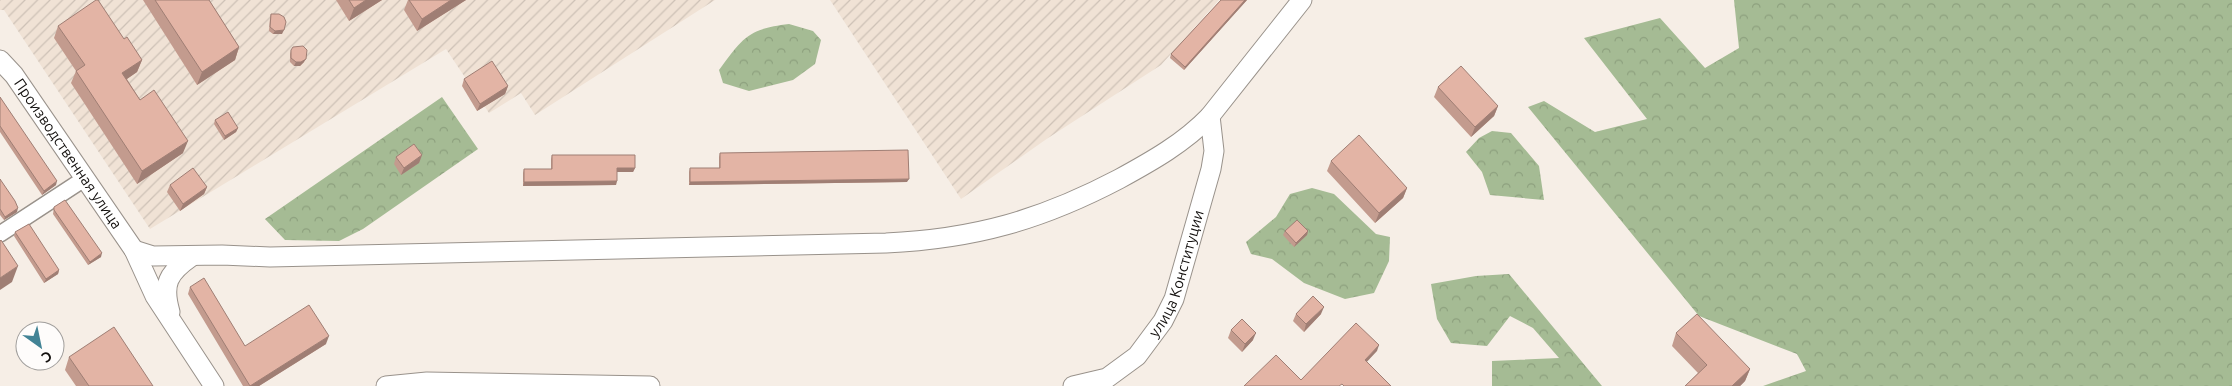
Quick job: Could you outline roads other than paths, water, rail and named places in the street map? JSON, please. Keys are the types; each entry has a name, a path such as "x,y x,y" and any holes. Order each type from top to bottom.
{"street":[{"path":"134,250 153,256 191,257 222,255 280,257 886,243 953,237 990,230 1038,216 1087,195 1163,154 1198,128 1210,116 1302,0"},
{"name":"Производственная улица","path":"0,60 14,75 134,250 155,296 214,386"},
{"name":"улица Конституции","path":"1073,386 1107,378 1138,356 1164,321 1176,290 1211,169 1214,151 1210,116"},
{"path":"0,234 84,179"},
{"path":"173,325 165,291 169,278 177,267 191,257"},
{"path":"386,386 427,382 650,386"}]}
